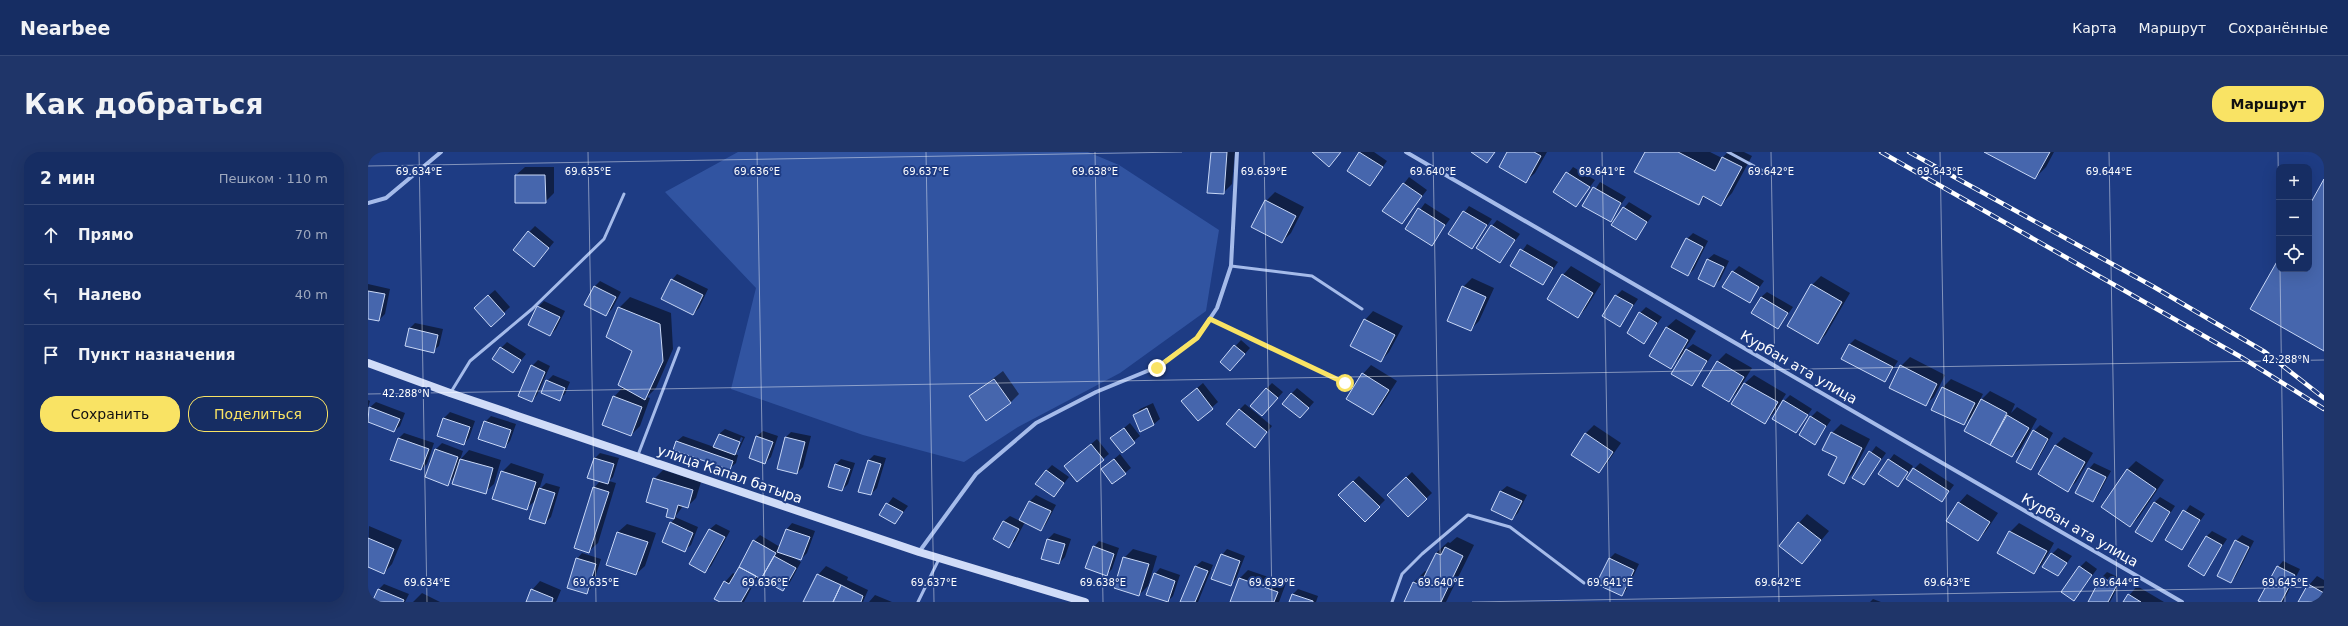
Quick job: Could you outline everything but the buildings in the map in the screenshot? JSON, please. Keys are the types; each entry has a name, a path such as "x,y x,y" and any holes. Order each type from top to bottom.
{"main road":[{"name":"улица Капал батыра","path":"368,364 919,552 1067,599 1085,602"}],"street":[{"path":"368,203 386,198 441,152"},
{"path":"919,552 976,474 1036,423 1096,392 1157,368 1197,338 1217,308 1230,266 1237,152"},
{"name":"Курбан ата улица","path":"1406,152 2182,602"}],"lane":[{"path":"1728,152 1765,172"},
{"path":"450,393 470,362 532,308 604,239 624,194"},
{"path":"1230,266 1312,276 1362,310"},
{"path":"1210,319 1345,383"},
{"path":"637,457 679,348"},
{"path":"1392,602 1402,574 1422,554 1468,515 1510,527 1584,583"},
{"path":"918,602 940,558"}],"shaded area":[{"path":"738,152 1088,152 1119,165 1219,230 1206,311 1120,373 1018,427 964,462 863,435 731,389 756,288 665,192"}],"railway":[{"path":"1881,152 2241,357 2324,409"},
{"path":"1909,152 2154,287 2265,352 2324,398"}],"route":[{"path":"1157,368 1197,338 1210,319 1345,383"}]}
